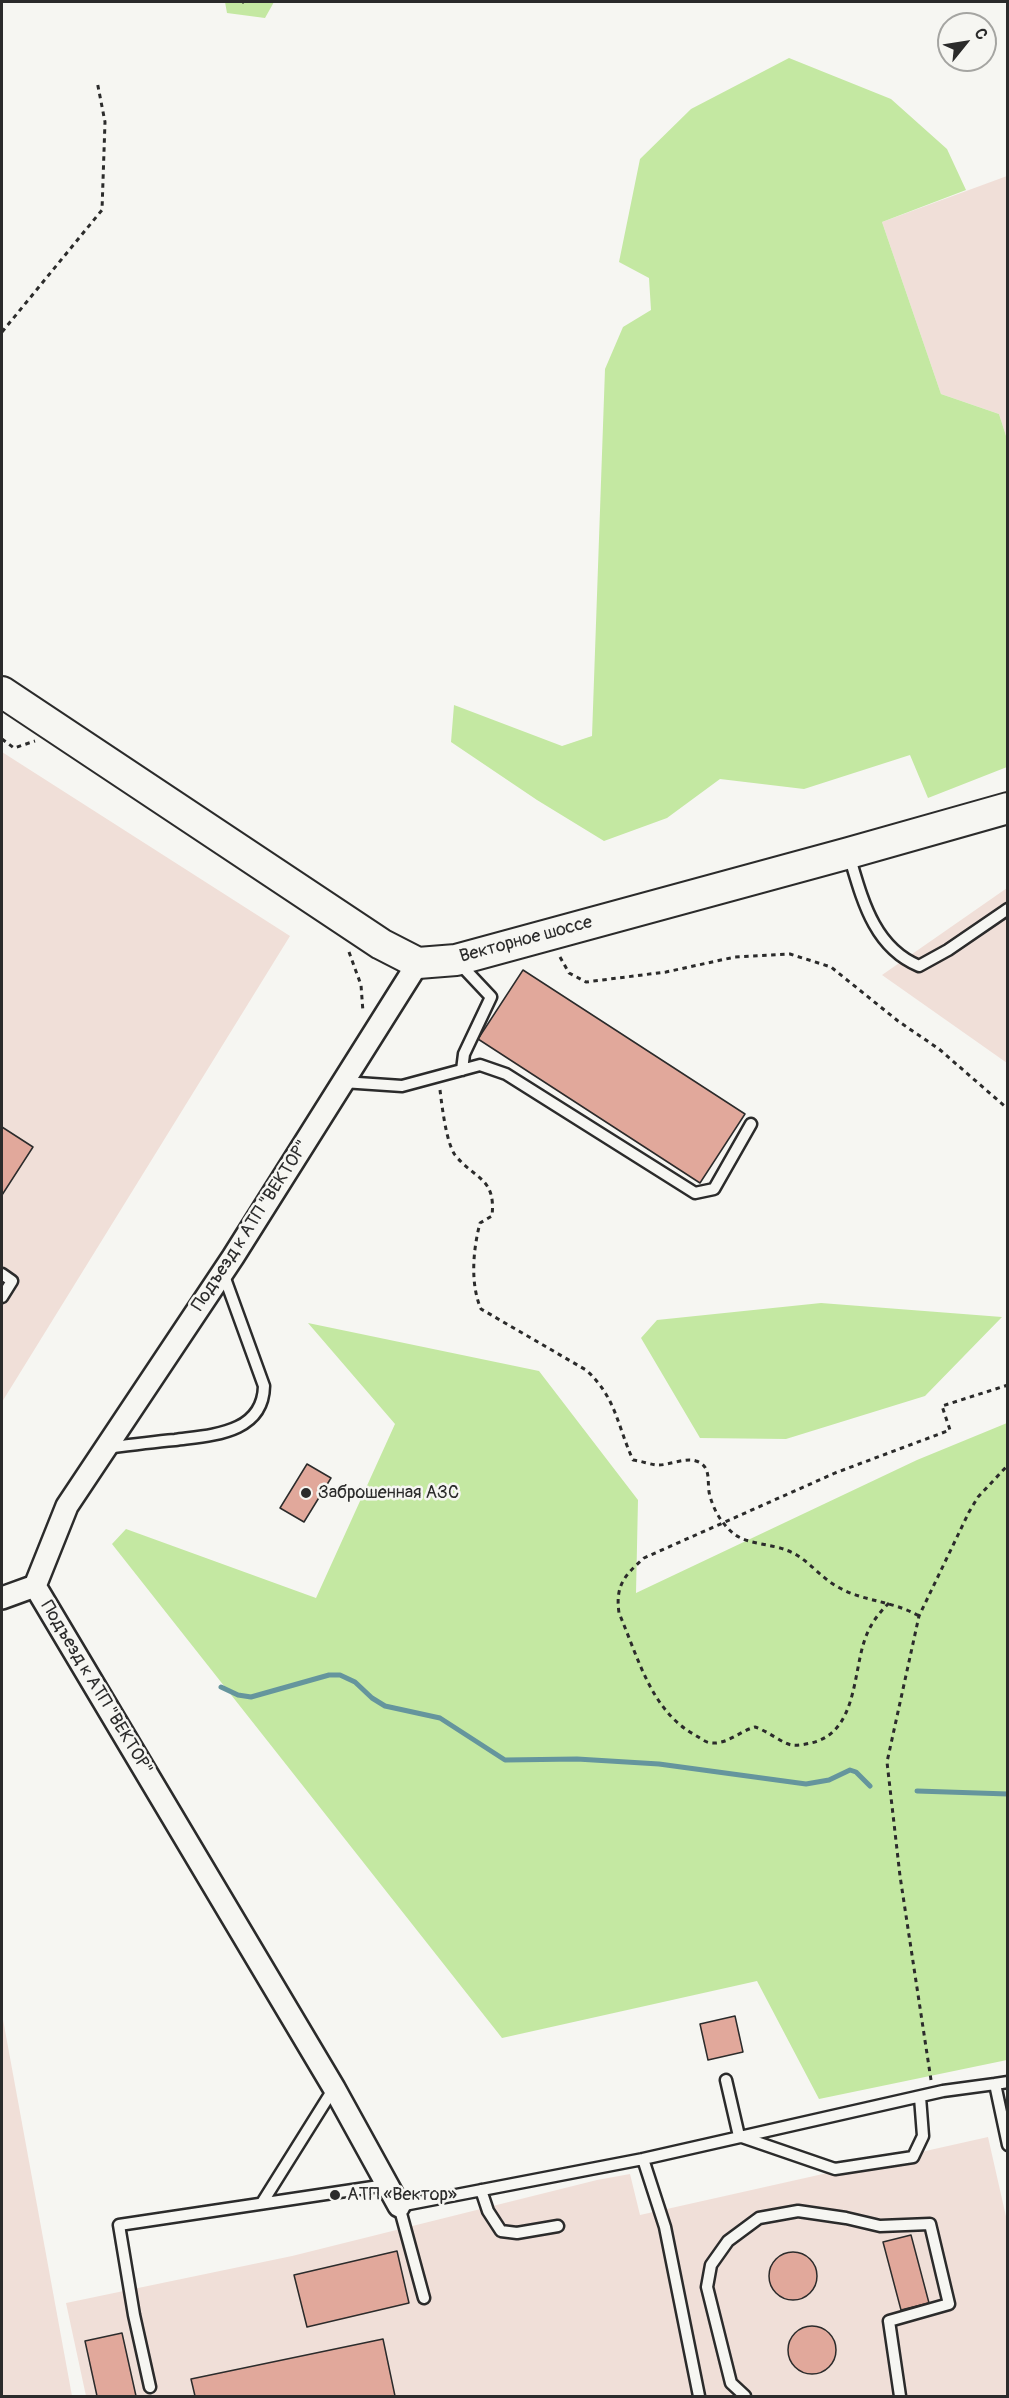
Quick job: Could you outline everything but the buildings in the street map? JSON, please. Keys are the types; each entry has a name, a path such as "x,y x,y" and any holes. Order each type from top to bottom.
{"main road":[{"path":"2,692 381,944 418,963"},
{"name":"Векторное шоссе","path":"418,963 456,960 849,854 1008,808"}],"street":[{"name":"Подъезд к АТП \"ВЕКТОР\"","path":"399,2206 334,2088 35,1586 67,1506 222,1272 418,963"},
{"path":"2,1598 35,1586"}],"lane":[{"path":"849,854 866,909 879,934 904,960 918,966 948,950 1008,909"},
{"path":"456,960 491,997 464,1054 462,1070"},
{"path":"342,1082 402,1086 480,1065 506,1074 695,1193 714,1189 751,1124"},
{"path":"106,1448 224,1433 244,1423 258,1411 263,1401 264,1386 222,1272"},
{"path":"2,1274 12,1281 2,1297"},
{"path":"726,2080 739,2136"},
{"path":"424,2298 399,2206 643,2159 932,2094 1008,2082"},
{"path":"995,2084 1008,2145"},
{"path":"262,2203 334,2088"},
{"path":"739,2136 835,2169 913,2157 923,2136 920,2097"},
{"path":"643,2159 665,2227 699,2397"},
{"path":"150,2387 134,2315 119,2225 386,2185"},
{"path":"481,2190 488,2211 501,2231 517,2233 558,2226"},
{"path":"745,2397 731,2383 707,2287 711,2265 728,2241 759,2218 798,2211 880,2226 930,2224 948,2304 889,2321 900,2397"}],"path":[{"path":"2,332 102,210 105,122 97,81"},
{"path":"557,931 560,958 568,973 586,982 666,972 746,956 790,954 831,967 898,1021 939,1049 1008,1109"},
{"path":"438,1076 443,1118 454,1154 489,1188 494,1200 492,1216 480,1223 476,1239 474,1294 481,1309 586,1370 600,1383 612,1403 633,1460 656,1465 695,1460 705,1466 710,1479 709,1494 715,1511 723,1524 737,1536 788,1550 809,1562 835,1586 855,1596 902,1607 919,1617"},
{"path":"889,1603 875,1618 864,1642 850,1704 834,1730 814,1742 792,1745 772,1733 755,1727 729,1740 710,1743 676,1724 663,1709 644,1676 619,1613 619,1592 623,1579 644,1558 835,1473 950,1430 942,1406 1008,1385"},
{"path":"932,2094 900,1876 887,1762 919,1617 969,1512 978,1497 1008,1465"}],"shaded area":[{"path":"1007,176 1007,439 999,414 941,394 882,222"},
{"path":"2,752 290,936 2,1402"},
{"path":"1007,888 1007,1063 882,975"},
{"path":"2,2014 72,2396 2,2396"},
{"path":"988,2137 1007,2221 1007,2396 86,2396 66,2303 292,2256 597,2180 630,2174 640,2215"}],"green space":[{"path":"225,2 274,2 265,18 227,13"},
{"path":"789,58 891,99 947,149 966,190 882,222 941,394 999,414 1007,439 1007,767 928,798 910,755 804,789 720,779 667,818 604,841 537,800 451,742 454,705 562,746 592,736 605,369 623,327 651,310 649,278 619,262 640,159 691,109"},
{"path":"821,1303 1002,1317 925,1396 786,1439 700,1438 641,1338 657,1320"},
{"path":"308,1323 539,1371 638,1500 636,1593 917,1460 1007,1423 1007,2060 819,2099 757,1981 502,2038 112,1544 126,1529 316,1598 395,1424"}],"waterway":[{"path":"221,1687 238,1695 251,1697 329,1675 340,1675 355,1682 372,1698 385,1706 440,1718 505,1760 577,1759 659,1764 806,1784 829,1780 850,1770 856,1772 870,1786"},
{"path":"917,1791 1008,1794"}],"place":[{"name":"Заброшенная АЗС","path":"306,1493"},
{"name":"АТП «Вектор»","path":"335,2195"}]}
